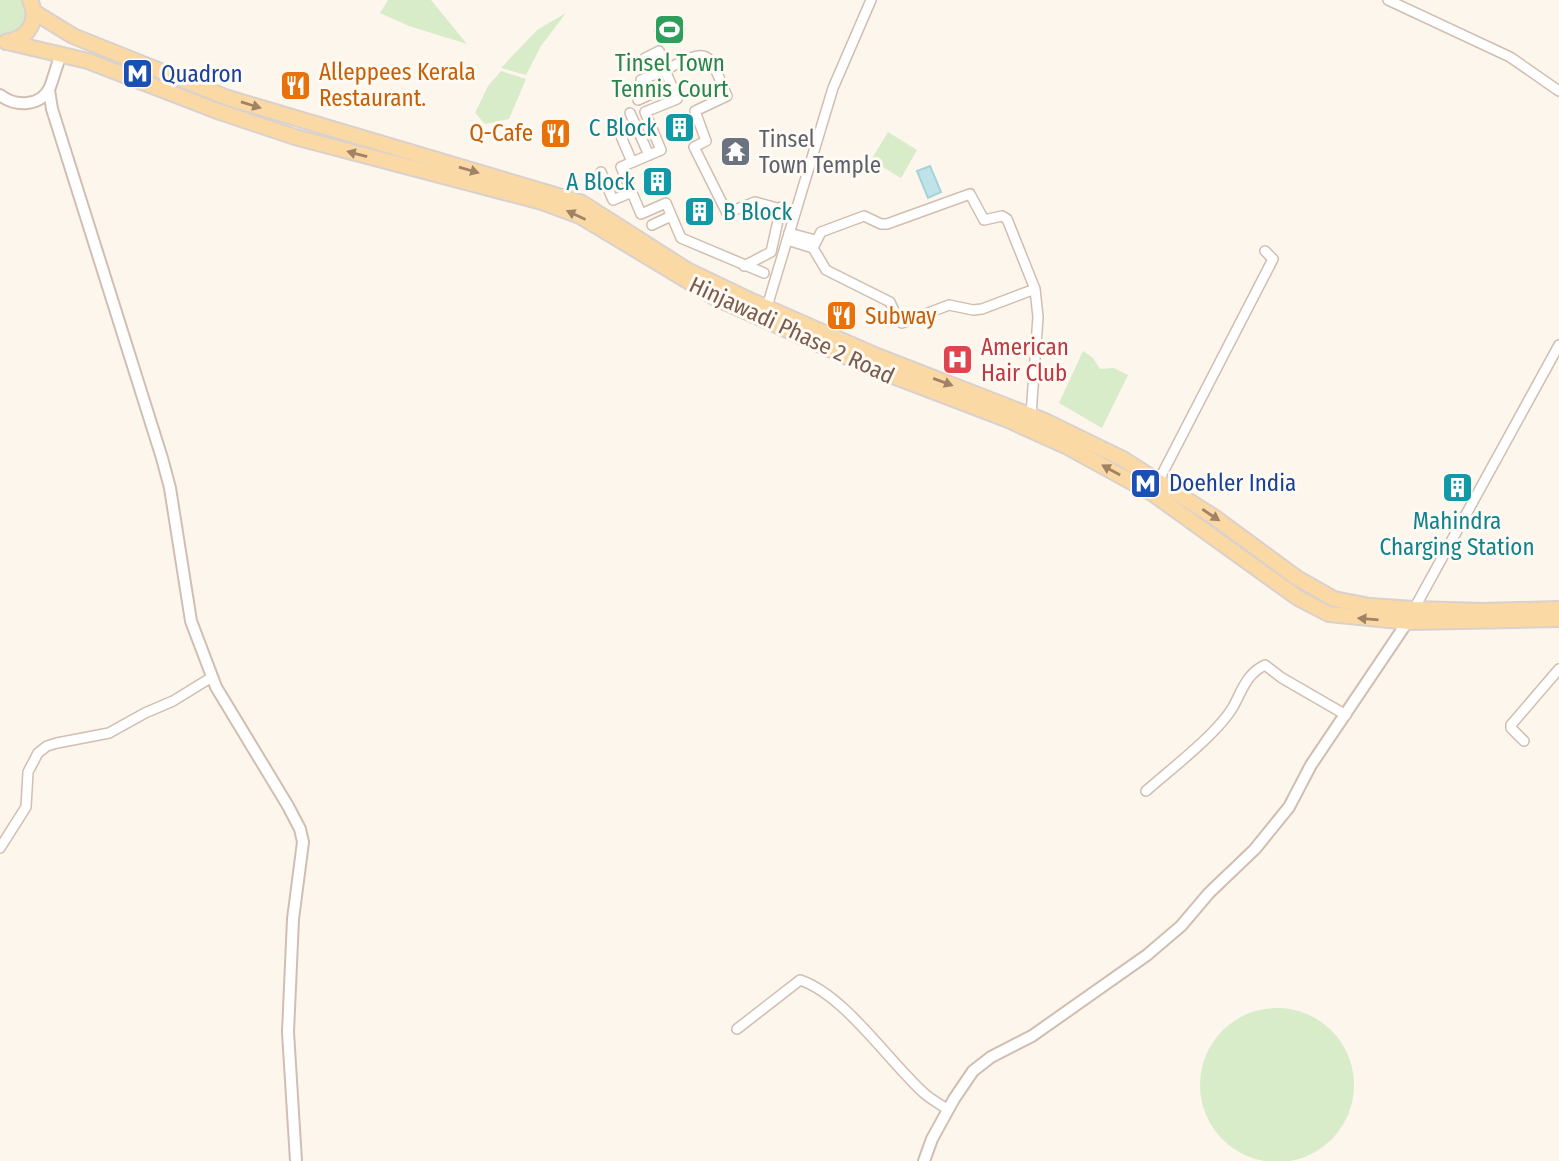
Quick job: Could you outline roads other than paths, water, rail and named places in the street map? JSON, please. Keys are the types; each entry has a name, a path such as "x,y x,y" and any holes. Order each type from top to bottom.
{"main road":[{"path":"4,41 15,40 27,33 31,26 32,6"},
{"name":"Hinjawadi Phase 2 Road","path":"32,6 73,37 228,98 582,203 687,270 765,314 872,368 1039,432 1155,487"},
{"name":"Hinjawadi Phase 2 Road","path":"4,41 88,61 295,138 561,208 597,226 688,282 1031,415 1099,446 1298,598 1329,614 1349,617 1559,609"},
{"name":"Hinjawadi Phase 2 Road","path":"1411,615 1559,619"}],"street":[{"path":"765,314 833,88 871,0"},
{"path":"1388,0 1510,57 1559,92"},
{"path":"645,58 659,51 677,99 645,112 661,150 621,167 641,214 666,203 681,238 764,275 781,207"},
{"path":"61,54 49,90 52,109 162,458 170,488 191,621 223,699 288,806 303,842 293,919 288,1032 296,1161"},
{"path":"641,80 692,56 701,54 711,60 727,96 695,111 706,141 694,147 727,213 755,202 795,213"},
{"path":"638,100 671,85"},
{"path":"0,95 8,101 22,104 37,101 49,90"},
{"path":"631,113 649,155"},
{"path":"617,127 632,162"},
{"path":"601,173 613,200 632,192"},
{"path":"814,244 821,232 864,216 884,225 970,194 985,220 1002,216 1007,219 1035,289 1038,317 1031,415"},
{"path":"652,225 671,216"},
{"path":"788,237 814,244"},
{"path":"814,244 826,270 890,302 902,323 949,305 982,309 1035,289"},
{"path":"1155,487 1273,259 1265,251"},
{"path":"744,265 771,252"},
{"path":"924,1161 932,1139 973,1071 991,1057 1032,1036 1079,1005 1147,955 1181,926 1209,893 1255,849 1289,807 1311,765 1411,615 1559,345"},
{"path":"1146,791 1223,721 1241,688 1257,669 1265,665 1282,678 1346,715"},
{"path":"1524,741 1511,725 1559,669"},
{"path":"0,848 26,807 28,772 38,752 57,743 109,733 145,713 173,702 212,677"},
{"path":"737,1029 800,980 811,984 846,1012 926,1094 948,1110"}],"water":[{"path":"930,166 941,192 928,198 917,171"}],"place":[{"name":"Tinsel Town Tennis Court","path":"670,29"},
{"name":"Quadron","path":"138,74"},
{"name":"Alleppees Kerala Restaurant.","path":"296,85"},
{"name":"C Block","path":"680,128"},
{"name":"Q-Cafe","path":"556,133"},
{"name":"Tinsel Town Temple","path":"736,152"},
{"name":"A Block","path":"658,182"},
{"name":"B Block","path":"700,212"},
{"name":"Subway","path":"842,316"},
{"name":"American Hair Club","path":"958,360"},
{"name":"Doehler India","path":"1146,483"},
{"name":"Mahindra Charging Station","path":"1457,487"}]}
